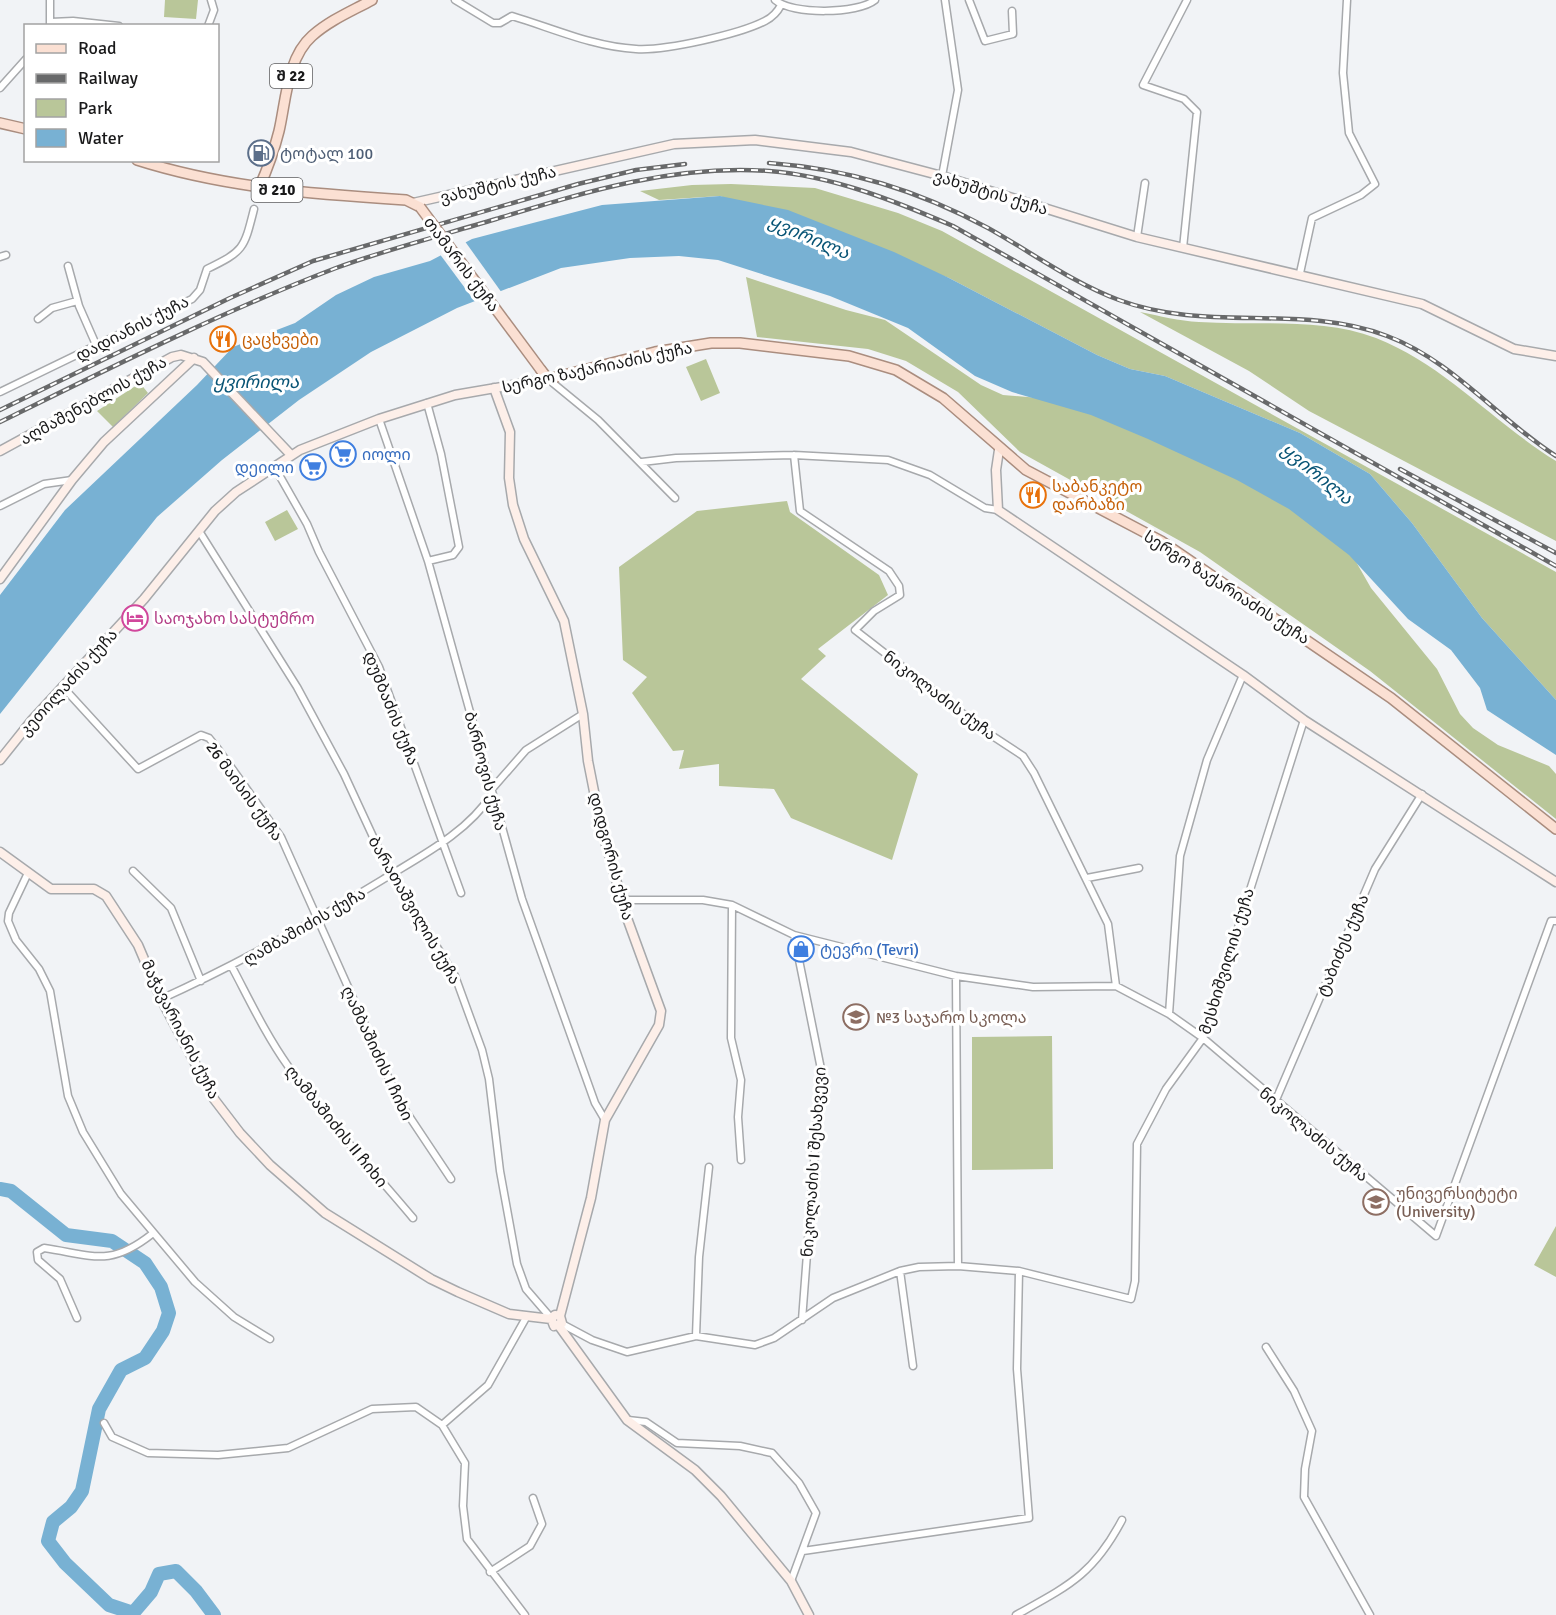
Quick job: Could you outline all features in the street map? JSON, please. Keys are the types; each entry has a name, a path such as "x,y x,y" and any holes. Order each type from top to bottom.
{"main road":[{"name":"შ 22","path":"259,188 278,132 292,69 303,45 339,17 372,0"},
{"path":"0,123 24,129"},
{"name":"თამარის ქუჩა","path":"142,162 183,175 259,188 416,205 548,379"},
{"name":"სერგო ზაქარიაძის ქუჩა","path":"548,379 655,352 711,344 740,343 849,356 896,370 942,398 999,450 1026,470 1161,541 1391,698 1556,829"}],"street":[{"path":"50,0 51,24 73,21 101,24"},
{"path":"208,24 214,10 211,0"},
{"path":"455,0 493,23 500,23 512,16 594,41 636,49 682,43 734,32 764,22 776,14 781,5"},
{"path":"775,0 781,5 809,11 844,9 871,4 875,0"},
{"path":"942,177 958,90 945,0"},
{"path":"969,0 985,41 1013,34 1011,10"},
{"path":"1183,248 1197,112 1184,99 1143,86 1187,0"},
{"path":"1300,273 1312,218 1361,195 1375,184 1349,133 1343,73 1347,0"},
{"path":"0,88 24,62"},
{"name":"ვახუშტის ქუჩა","path":"416,205 674,144 755,140 851,152 942,177 1137,237 1300,273 1422,304 1514,349 1556,356"},
{"path":"1137,237 1145,183"},
{"name":"დადიანის ქუჩა","path":"0,392 192,299 200,290 207,268 236,254 244,244 254,209"},
{"path":"68,266 77,301 97,347"},
{"path":"38,319 52,308 77,301"},
{"name":"აღმაშენებლის ქუჩა","path":"0,451 172,357 199,360"},
{"path":"0,579 72,480 111,435 199,360 291,455"},
{"path":"548,379 582,406 642,462 675,498"},
{"name":"სერგო ზაქარიაძის ქუჩა","path":"291,455 379,419 427,403 548,379"},
{"name":"დიდგორის ქუჩა","path":"494,388 510,432 509,478 513,505 524,538 564,621 583,714 588,761 601,827 622,900 655,991 661,1018 605,1119 591,1198 557,1321"},
{"path":"427,403 441,454 459,547 453,555 428,561"},
{"name":"ბარნოვის ქუჩა","path":"379,419 428,561 522,899 554,994 595,1103 605,1119"},
{"path":"998,510 996,470 999,450"},
{"name":"კეთილაძის ქუჩა","path":"0,760 62,686 144,598 215,511 236,492 291,455"},
{"path":"642,462 676,458 794,455 888,460 930,475 985,508 998,510 1243,675 1304,720 1556,882"},
{"name":"ნიკოლაძის ქუჩა","path":"794,455 800,511 889,571 899,586 900,595 874,610 855,630 988,734 1023,756 1087,878 1108,924 1116,987"},
{"name":"დუმბაძის ქუჩა","path":"274,466 307,524 319,552 379,667 461,893"},
{"path":"0,506 44,484 72,480"},
{"name":"ბარათაშვილის ქუჩა","path":"199,531 297,687 344,774 391,874 453,970 478,1035 489,1079 500,1171 517,1264 526,1289 557,1321"},
{"path":"1169,1014 1180,856 1207,760 1243,675"},
{"name":"26 მაისის ქუჩა","path":"62,686 138,770 201,735 209,738 280,837 316,920"},
{"name":"ღამბაშიძის ქუჩა","path":"161,999 232,967 316,920 441,843 469,822 526,750 583,714"},
{"name":"მესხიშვილის ქუჩა","path":"1019,1271 1131,1299 1135,1281 1137,1144 1166,1089 1203,1038 1304,720"},
{"name":"ტაბიძეს ქუჩა","path":"1275,1101 1375,869 1422,794"},
{"name":"მაჭავარიანის ქუჩა","path":"0,852 51,889 94,889 106,896 138,945 161,999 214,1099 240,1133 270,1165 325,1213 431,1279 509,1314 557,1321"},
{"path":"1087,878 1139,868"},
{"path":"133,871 171,908 201,981"},
{"path":"28,873 9,913 8,921 16,940 39,969 50,991 68,1096 94,1151 121,1194 152,1234 195,1282 234,1317 270,1339"},
{"name":"ნიკოლაძის ქუჩა","path":"622,900 703,900 732,905 794,935 956,976 1034,987 1116,987 1169,1014 1203,1038 1436,1236 1551,921 1556,921"},
{"path":"732,905 730,1038 741,1080 738,1117 741,1160"},
{"name":"ღამბაშიძის I ჩიხი","path":"316,920 399,1101 414,1128 451,1179"},
{"name":"ნიკოლაძის I შესახვევი","path":"794,935 821,1069 802,1320"},
{"name":"ღამბაშიძის II ჩიხი","path":"232,967 287,1065 313,1100 413,1218"},
{"path":"956,976 958,1266"},
{"path":"696,1336 698,1264 709,1167"},
{"path":"77,1318 60,1279 38,1260 37,1252 44,1248 95,1258 121,1253 152,1234"},
{"path":"557,1321 592,1340 627,1352 696,1336 755,1346 774,1338 833,1298 900,1271 919,1267 958,1266 1019,1271 1017,1369 1029,1518 803,1551"},
{"path":"900,1271 913,1366"},
{"path":"442,1425 488,1385 527,1316"},
{"path":"557,1321 627,1420 708,1483 791,1581 809,1615"},
{"path":"1266,1347 1294,1391 1312,1431 1305,1469 1304,1497 1370,1615"},
{"path":"104,1423 111,1437 148,1453 218,1455 288,1448 372,1409 416,1407 442,1425 465,1463 463,1506 467,1539 525,1615"},
{"path":"627,1420 646,1422 677,1443 740,1446 765,1450 777,1456 816,1509 816,1516 791,1581"},
{"path":"490,1572 530,1546 542,1524 533,1498"},
{"path":"1016,1615 1081,1577 1097,1560 1122,1520"}],"green space":[{"path":"165,0 198,0 196,19 164,17"},
{"path":"731,184 815,188 898,213 942,231 1556,572 1556,700 1482,618 1412,523 1370,474 1300,433 1165,376 1130,369 1097,355 949,278 720,196 659,200 640,191 692,185"},
{"path":"746,277 846,310 885,320 981,385 1003,395 1039,398 1152,432 1202,442 1351,553 1371,588 1437,669 1460,714 1473,728 1498,745 1549,766 1556,774 1556,819 1370,671 1200,552 1020,452 958,392 906,361 868,349 757,337"},
{"path":"1140,312 1192,321 1333,327 1355,331 1401,349 1425,363 1511,430 1556,461 1556,541 1309,411 1249,371"},
{"path":"706,359 720,393 701,401 686,367"},
{"path":"140,383 148,393 113,427 97,411"},
{"path":"787,501 790,512 879,575 888,595 818,649 826,656 801,679 918,774 892,860 791,818 774,789 719,786 719,764 679,769 684,750 673,751 632,693 647,677 623,660 619,567 697,511"},
{"path":"287,510 298,529 275,541 265,522"},
{"path":"1052,1036 1053,1169 972,1170 972,1037"},
{"path":"1556,1226 1556,1277 1534,1265"}],"water":[{"name":"ყვირილა","path":"720,196 788,210 894,252 1097,355 1130,369 1165,376 1300,433 1370,474 1412,523 1482,618 1556,700 1556,755 1487,710 1480,688 1451,650 1408,619 1349,555 1289,509 1237,480 1148,439 1091,415 1012,392 975,376 908,328 830,296 718,260 679,256 630,258 561,268 457,308 371,352 299,400 222,460 157,517 0,714 0,595 65,510 197,385 233,347 295,323 336,295 374,277 430,261 472,239 602,205"}],"pier":[{"path":"464,240 502,293 476,303 439,253"}],"waterway":[{"path":"0,1189 11,1191 66,1235 112,1241 145,1263 161,1287 169,1313 163,1331 145,1358 121,1370 99,1409 82,1491 71,1507 53,1522 48,1541 65,1563 109,1605 133,1613 151,1592 159,1574 176,1571 196,1591 214,1615"}],"railway":[{"path":"769,163 827,170 909,192 988,228 1085,285 1119,300 1152,310 1186,315 1321,321 1354,326 1387,336 1433,360 1556,456"},
{"path":"0,410 230,298 313,261 578,184 636,170 685,164"},
{"path":"0,422 208,322 293,285 375,255 563,199 631,182 699,172 769,171 840,184 886,199 953,226 1556,566"},
{"path":"1400,469 1556,553"}],"place":[{"name":"ტოტალ 100","path":"261,153"},
{"name":"ცაცხვები","path":"223,339"},
{"name":"იოლი","path":"343,454"},
{"name":"დეილი","path":"313,467"},
{"name":"საბანკეტო დარბაზი","path":"1033,495"},
{"name":"საოჯახო სასტუმრო","path":"135,618"},
{"name":"ტევრი (Tevri)","path":"801,949"},
{"name":"№3 საჯარო სკოლა","path":"856,1017"},
{"name":"უნივერსიტეტი (University)","path":"1376,1202"}]}
